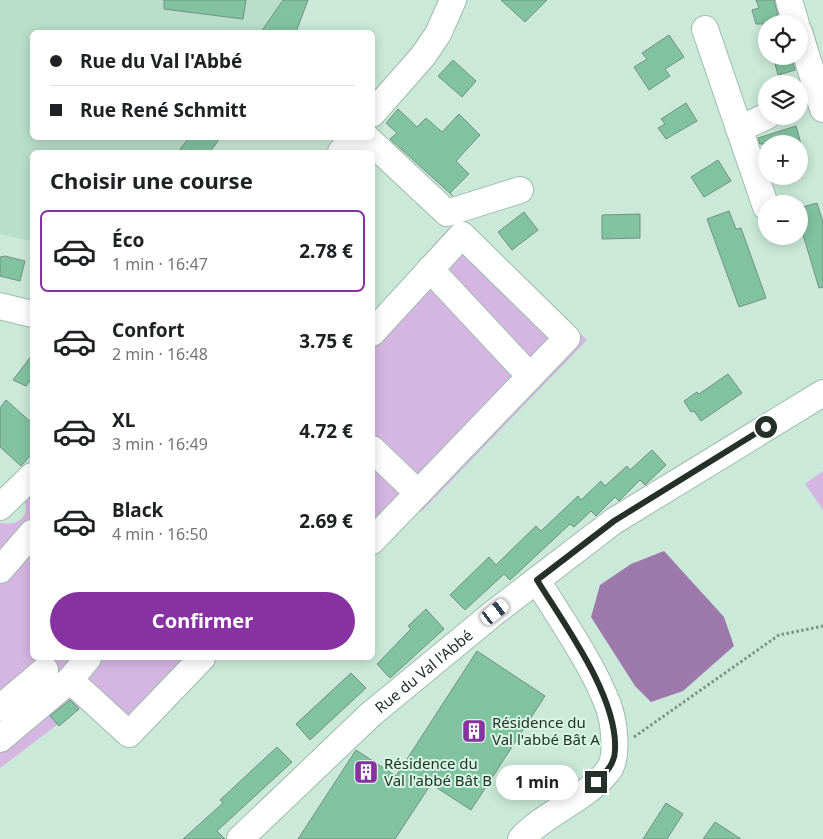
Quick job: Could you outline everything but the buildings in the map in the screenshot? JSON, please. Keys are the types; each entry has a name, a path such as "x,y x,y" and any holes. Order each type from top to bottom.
{"street":[{"path":"375,111 423,56 438,34 453,0"},
{"path":"789,0 793,15"},
{"path":"705,29 762,195"},
{"path":"806,65 813,101"},
{"path":"740,129 758,120"},
{"path":"343,150 351,140"},
{"path":"369,140 447,213 462,235 567,338 375,538"},
{"path":"447,213 520,190"},
{"path":"375,330 462,235"},
{"path":"430,269 530,376"},
{"path":"0,306 30,314"},
{"name":"Rue du Val l'Abbé","path":"240,839 370,715 537,580 614,521 823,393"},
{"path":"375,452 418,493"},
{"path":"30,478 2,505 30,525"},
{"path":"0,570 30,535"},
{"path":"521,839 554,812 584,793 609,770 615,750 609,707 582,655 537,580"},
{"path":"0,708 56,668 82,660"},
{"path":"56,668 129,734 195,660"},
{"path":"0,740 56,668"}],"path":[{"path":"615,750 779,635 823,626"}],"shaded area":[{"path":"0,0 283,0 262,30 30,30 30,140 187,140 179,150 30,150 30,241 0,234"},
{"path":"456,220 587,340 421,512 414,506 375,548 375,311"},
{"path":"823,471 823,510 805,484"},
{"path":"30,495 30,660 212,660 182,684 129,743 86,703 0,768 0,523 11,523 21,519 26,512 25,500"},
{"path":"664,551 724,617 734,646 683,691 651,702 635,686 591,617 600,585 631,564"}],"place":[{"name":"Résidence du Val l'abbé Bât A","path":"474,731"},
{"name":"Résidence du Val l'abbé Bât B","path":"366,772"}],"route":[{"path":"596,782 609,770 615,750 609,707 582,655 537,580 614,521 766,427"}]}
